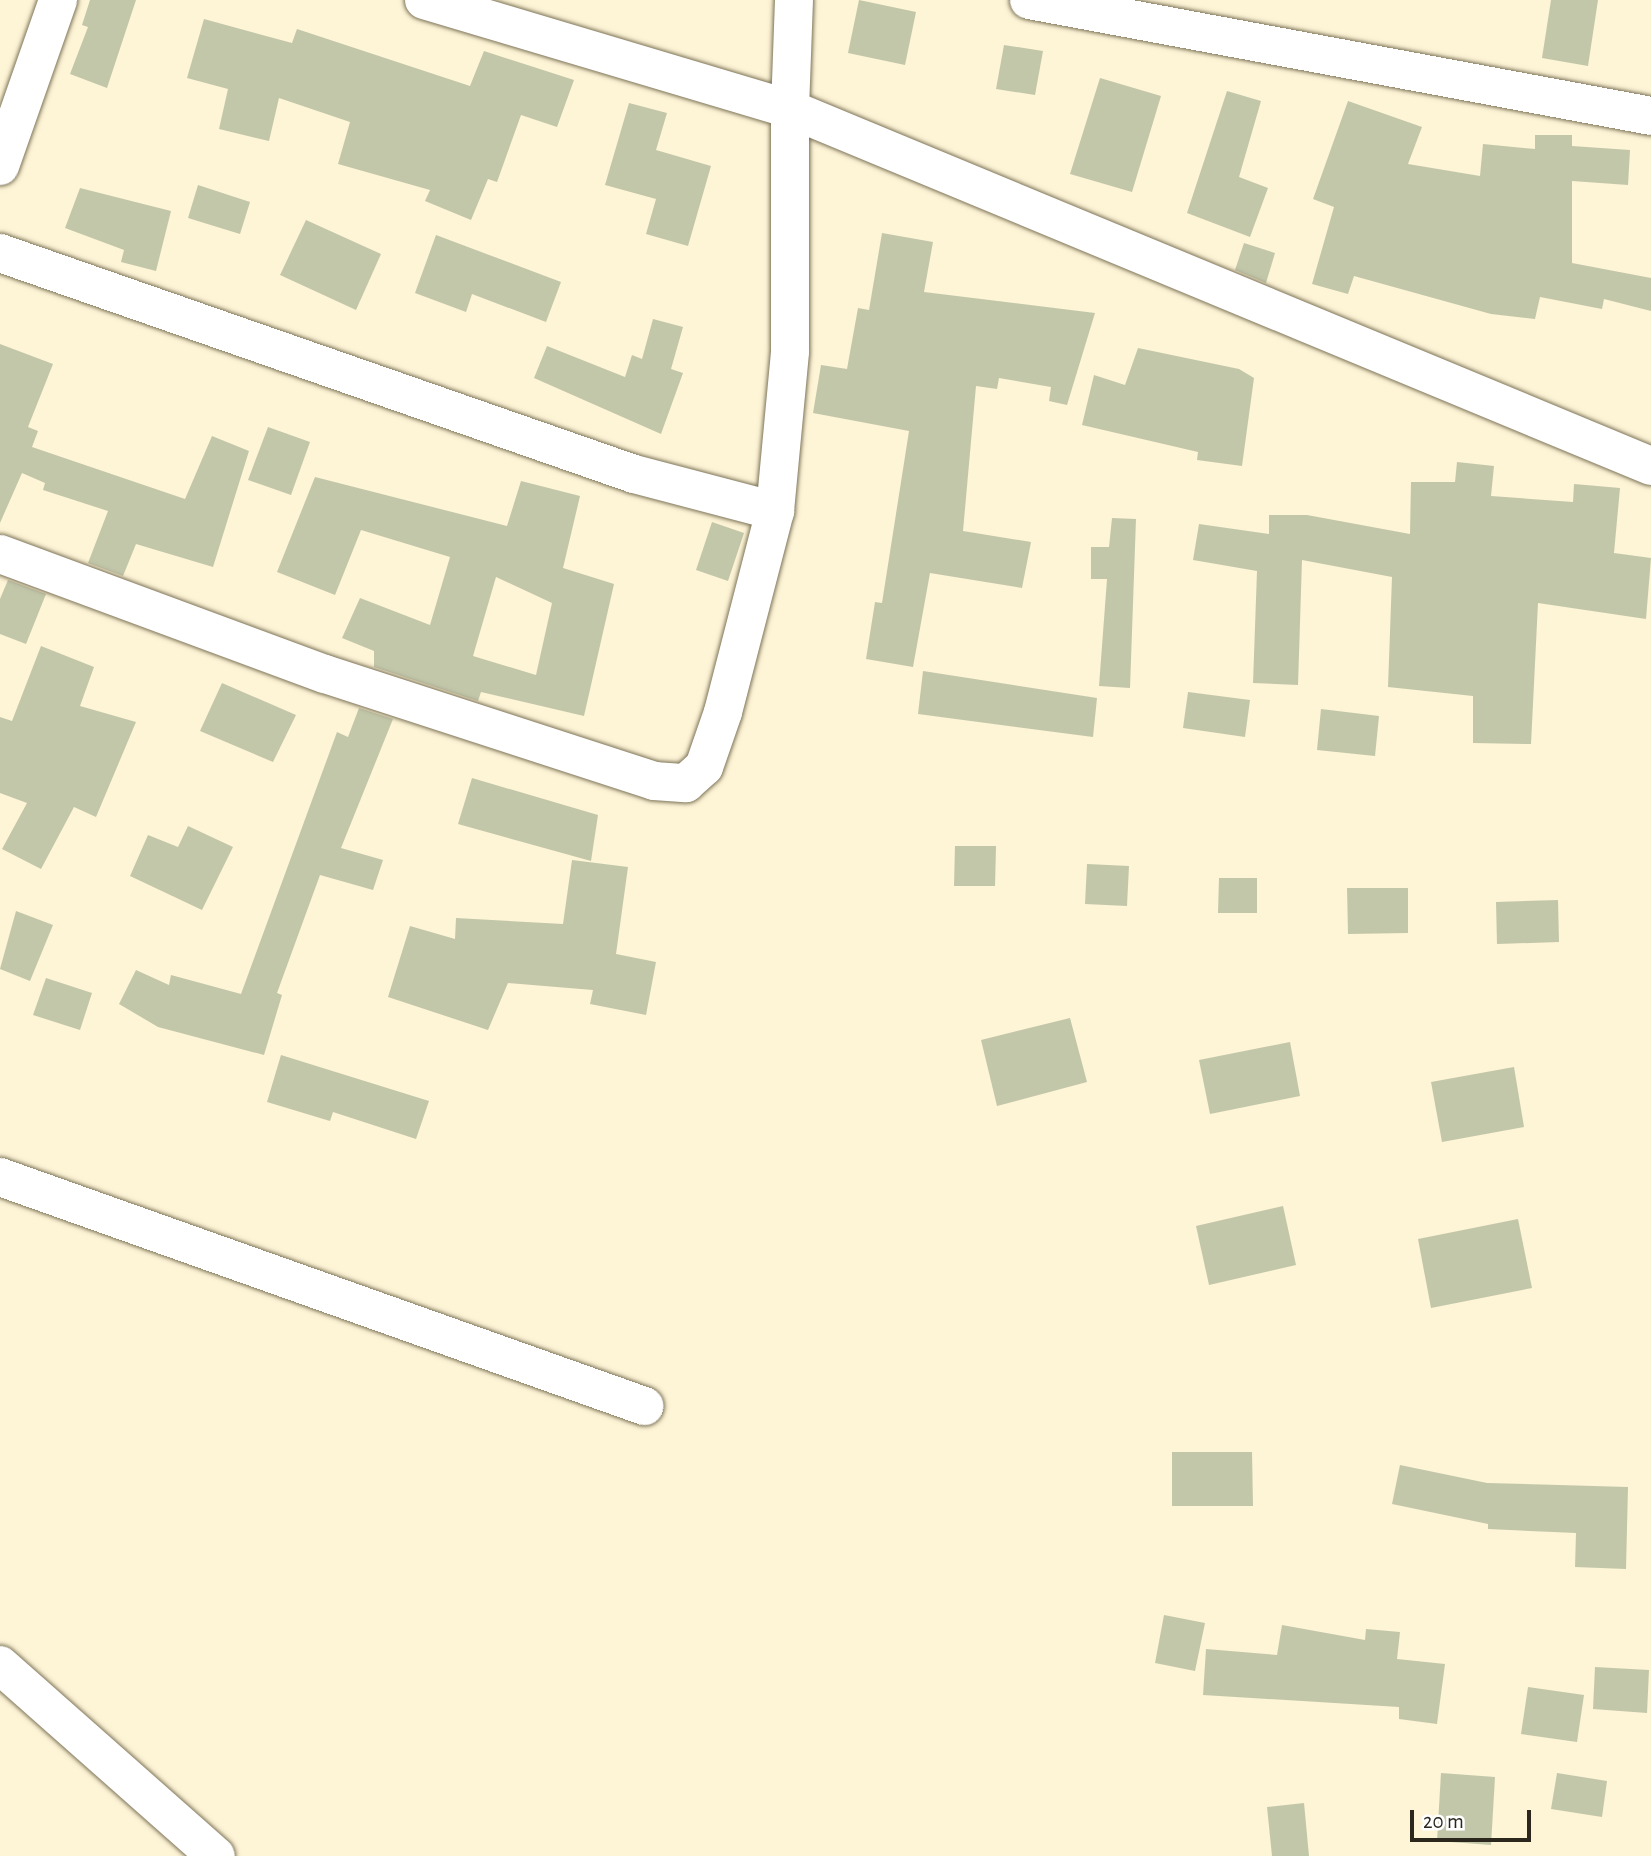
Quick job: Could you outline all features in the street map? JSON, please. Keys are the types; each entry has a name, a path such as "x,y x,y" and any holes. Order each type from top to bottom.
{"street":[{"path":"0,166 58,0"},
{"path":"424,0 790,109 1651,466"},
{"path":"0,554 325,674 654,781 686,783 704,767 723,712 775,511 790,351 790,109 794,0"},
{"path":"1029,0 1651,116"},
{"path":"0,253 634,474 775,511"},
{"path":"0,1177 645,1406"},
{"path":"0,1665 216,1856"}],"building":[{"path":"90,0 136,0 107,88 70,74 88,27 82,25"},
{"path":"859,0 916,12 905,65 848,53"},
{"path":"1551,0 1598,0 1588,66 1542,58"},
{"path":"204,19 292,43 297,29 470,86 484,51 574,80 557,127 521,115 497,182 488,179 471,220 425,201 430,190 338,164 350,122 279,98 269,141 219,129 228,89 187,78"},
{"path":"1004,45 1043,51 1035,95 996,89"},
{"path":"1100,78 1161,96 1132,192 1070,174"},
{"path":"1227,91 1261,101 1239,177 1268,188 1250,237 1187,213"},
{"path":"1348,101 1422,127 1408,164 1480,176 1483,144 1535,149 1535,135 1572,135 1572,146 1630,150 1628,185 1572,181 1572,263 1651,278 1651,311 1604,299 1602,309 1540,297 1535,319 1491,314 1354,276 1348,294 1312,284 1334,207 1313,199"},
{"path":"629,103 667,113 656,150 711,166 688,246 646,234 656,199 605,185"},
{"path":"198,185 250,202 240,234 188,218"},
{"path":"80,188 171,211 156,271 121,262 124,250 65,228"},
{"path":"306,220 381,254 356,310 280,275"},
{"path":"882,233 933,242 924,292 1095,313 1067,405 1049,401 1051,387 999,378 997,389 976,386 963,531 1031,542 1022,588 930,573 913,667 866,659 875,602 882,603 909,431 813,413 821,365 847,369 858,308 869,310"},
{"path":"436,235 561,282 546,322 472,294 466,312 415,293"},
{"path":"1244,243 1275,253 1266,283 1235,270"},
{"path":"653,319 683,327 671,369 683,373 661,434 534,378 547,346 625,377 632,355 642,359"},
{"path":"0,344 53,364 28,427 38,431 32,447 185,499 212,436 249,451 213,567 136,544 123,576 88,563 108,511 43,490 45,483 22,473 0,523"},
{"path":"1138,348 1239,369 1254,378 1242,466 1197,460 1198,452 1082,425 1094,375 1125,385"},
{"path":"268,427 310,442 291,495 248,480"},
{"path":"1457,462 1494,466 1491,496 1573,502 1574,484 1620,488 1614,553 1651,558 1646,619 1538,603 1531,744 1473,743 1473,696 1388,687 1392,577 1302,560 1298,685 1253,683 1257,571 1193,560 1199,524 1269,534 1269,515 1307,515 1410,534 1411,482 1455,482"},
{"path":"315,477 507,526 521,481 580,496 563,568 614,584 584,716 481,692 478,701 374,667 374,651 342,638 360,598 430,625 450,557 361,530 335,595 277,572","holes":["496,577 552,603 536,675 473,656"]},
{"path":"1112,518 1136,519 1130,688 1099,686 1107,579 1091,579 1091,547 1109,547"},
{"path":"712,522 744,533 728,581 696,570"},
{"path":"8,580 46,594 26,644 0,634 0,599"},
{"path":"41,646 94,667 80,706 136,722 96,817 74,807 41,869 2,849 27,803 0,793 0,717 12,721"},
{"path":"923,671 1097,698 1093,737 918,714"},
{"path":"222,683 296,715 273,762 200,731"},
{"path":"1188,692 1250,700 1245,737 1183,728"},
{"path":"359,708 393,719 341,848 383,860 373,890 320,875 277,993 282,995 264,1055 158,1027 119,1004 136,970 169,985 171,975 241,994 337,732 348,737"},
{"path":"1321,709 1379,716 1375,756 1317,750"},
{"path":"472,778 598,815 591,861 458,824"},
{"path":"188,826 233,847 202,910 130,876 148,835 178,847"},
{"path":"955,846 996,846 995,886 954,886"},
{"path":"572,860 628,867 616,954 656,962 646,1015 590,1004 593,990 508,983 488,1030 388,997 410,926 455,939 456,918 563,924"},
{"path":"1087,864 1129,866 1127,906 1085,904"},
{"path":"1219,878 1257,878 1257,913 1218,913"},
{"path":"1347,888 1408,888 1408,933 1348,934"},
{"path":"1558,900 1559,942 1497,944 1496,902"},
{"path":"16,911 53,925 30,981 0,969"},
{"path":"46,978 92,993 80,1030 33,1015"},
{"path":"1070,1018 1087,1082 997,1106 981,1040"},
{"path":"1290,1042 1300,1096 1210,1114 1199,1060"},
{"path":"281,1055 429,1101 416,1139 333,1112 330,1121 267,1102"},
{"path":"1514,1067 1524,1127 1442,1142 1431,1082"},
{"path":"1283,1206 1296,1265 1209,1285 1196,1226"},
{"path":"1518,1219 1532,1288 1431,1308 1418,1239"},
{"path":"1172,1452 1252,1452 1253,1506 1172,1506"},
{"path":"1400,1465 1487,1483 1628,1487 1626,1569 1575,1567 1576,1533 1488,1529 1488,1524 1392,1504"},
{"path":"1164,1615 1205,1623 1195,1671 1155,1663"},
{"path":"1282,1625 1365,1640 1366,1629 1400,1632 1397,1659 1445,1664 1437,1724 1399,1719 1399,1707 1203,1695 1206,1649 1277,1655"},
{"path":"1595,1667 1649,1670 1647,1713 1593,1709"},
{"path":"1528,1687 1584,1695 1577,1742 1521,1734"},
{"path":"1441,1773 1495,1777 1491,1845 1437,1841"},
{"path":"1557,1773 1607,1781 1602,1817 1551,1809"},
{"path":"1304,1803 1309,1856 1272,1856 1267,1807"}]}
